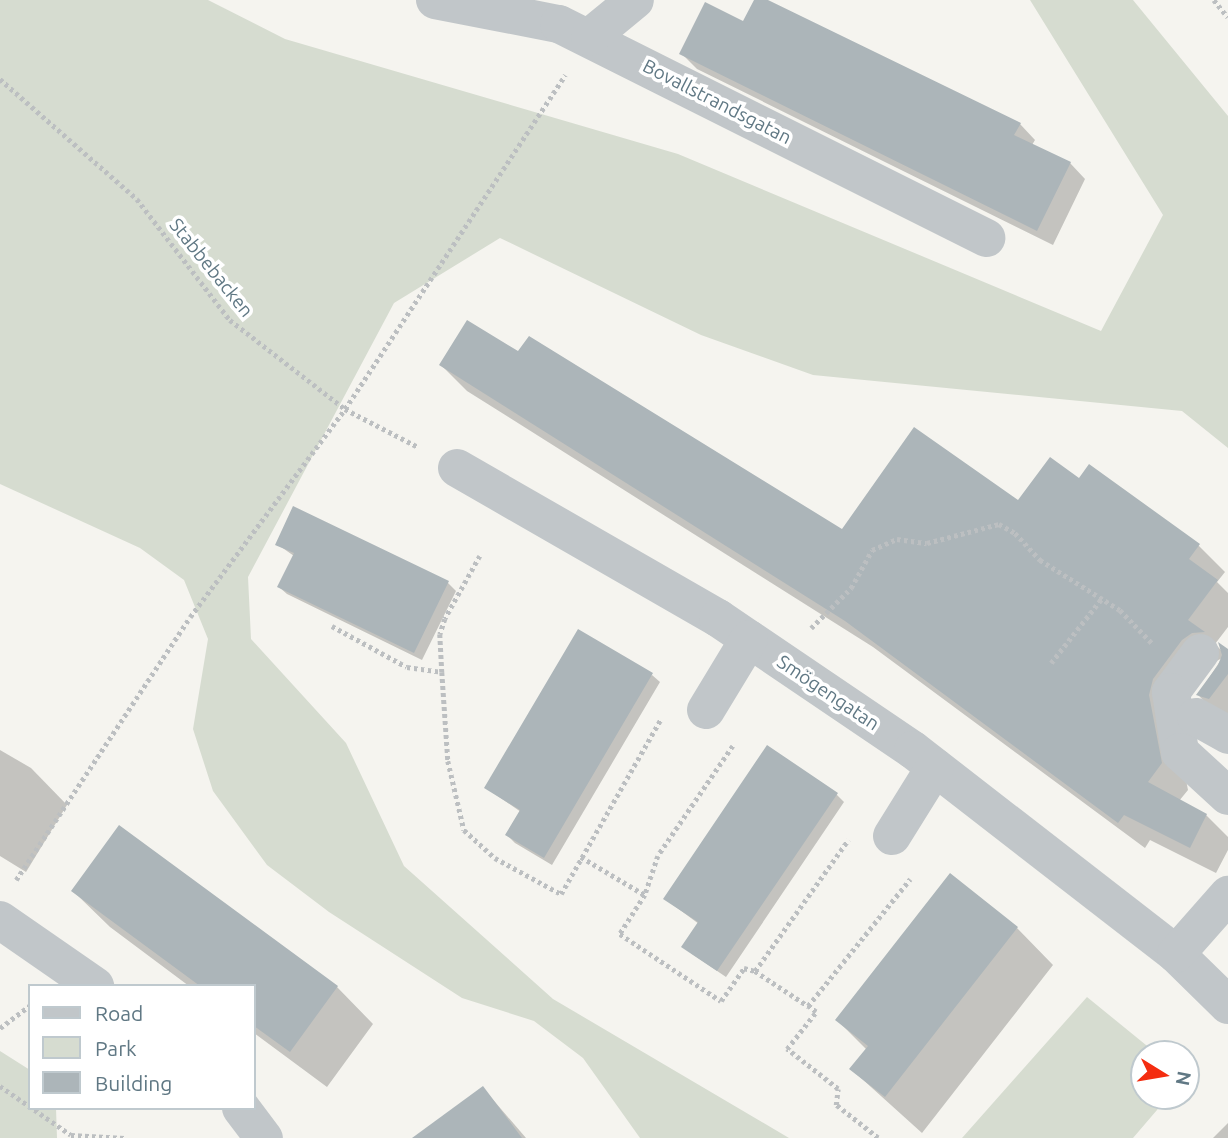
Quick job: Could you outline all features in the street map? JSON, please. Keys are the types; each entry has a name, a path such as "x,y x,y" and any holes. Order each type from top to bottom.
{"street":[{"name":"Bovallstrandsgatan","path":"435,0 559,24 590,37 986,238"},
{"path":"590,37 635,0"},
{"name":"Smögengatan","path":"457,468 749,639 935,767 1176,954 1228,1005"},
{"path":"715,723 749,639"},
{"path":"1196,659 1171,692 1180,752 1228,796"},
{"path":"897,852 935,767"},
{"path":"1176,954 1228,895"},
{"path":"4,906 92,984"},
{"path":"243,1110 264,1138"}],"path":[{"path":"1214,0 1228,17"},
{"path":"4,906 190,617 345,409 590,37"},
{"name":"Stabbebacken","path":"0,79 137,199 230,320 345,409 457,468"},
{"path":"787,665 832,603 851,588 872,550 897,539 927,543 999,524 1015,533 1040,561 1103,597 1144,639 1196,659"},
{"path":"480,556 445,619 440,634 448,761 464,830 495,858 561,894 663,716"},
{"path":"1051,663 1103,597"},
{"path":"332,626 407,667 442,672"},
{"path":"715,723 735,743 658,856 645,895 620,934 721,1001 744,968 755,971 816,1012 787,1049 838,1089 836,1105 878,1138"},
{"path":"755,971 854,833"},
{"path":"808,1006 912,876 897,852"},
{"path":"581,857 645,895"},
{"path":"0,1028 28,1007"},
{"path":"0,1086 28,1105"},
{"path":"35,1110 71,1135 125,1138"}],"green space":[{"path":"0,0 208,0 285,39 678,154 1101,331 1163,215 1030,0 1133,0 1228,116 1228,448 1182,411 813,375 701,335 500,238 394,303 248,577 251,639 346,743 404,866 553,999 789,1138 640,1138 583,1058 534,1021 462,998 329,912 267,865 213,791 193,729 208,639 184,580 140,548 0,484"},
{"path":"1087,997 1140,1040 1130,1040 1130,1110 1157,1110 1133,1138 962,1138"},
{"path":"0,1051 28,1069 28,1110 56,1110 57,1138 0,1138"}],"building":[{"path":"754,0 768,0 1021,123 1014,135 1071,162 1037,231 679,54 705,2 743,21"},
{"path":"467,320 518,351 529,336 842,529 914,427 1018,500 1050,457 1079,478 1089,464 1200,544 1189,559 1218,580 1188,620 1205,632 1192,633 1182,640 1153,679 1149,695 1162,763 1148,782 1207,814 1190,848 1124,815 1118,823 845,621 439,365"},
{"path":"293,506 449,581 414,653 277,587 294,553 275,545"},
{"path":"578,629 653,673 544,858 505,835 520,810 484,788"},
{"path":"1218,642 1228,649 1228,674 1209,699 1196,695 1218,665 1222,655"},
{"path":"767,745 838,793 717,971 681,947 698,922 663,899"},
{"path":"119,825 338,986 290,1052 256,1027 256,984 197,984 71,891"},
{"path":"950,873 1018,927 885,1097 849,1069 868,1046 835,1020"},
{"path":"483,1086 522,1138 412,1138"}]}
